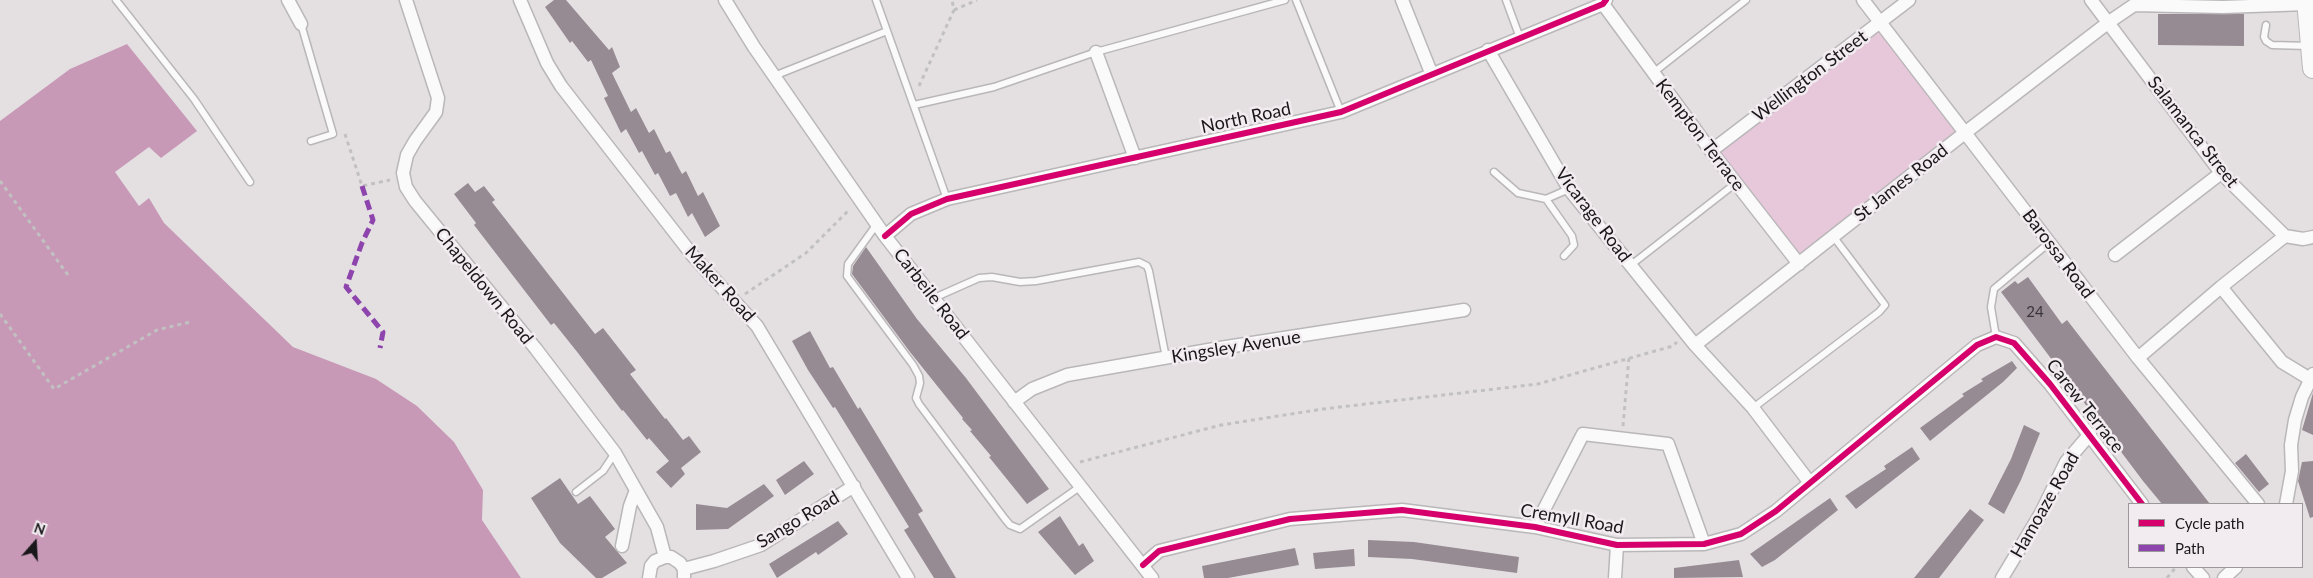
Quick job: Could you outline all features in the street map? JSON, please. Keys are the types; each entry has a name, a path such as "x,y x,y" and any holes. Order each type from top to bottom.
{"main road":[{"path":"2307,2 2313,68"}],"street":[{"path":"288,0 301,24"},
{"path":"404,176 407,155 436,112 438,98 406,0"},
{"name":"Maker Road","path":"520,0 547,62 561,86 694,256 757,326 908,578"},
{"name":"Carbeile Road","path":"725,0 774,76 885,236 1152,578"},
{"path":"1402,0 1432,75"},
{"name":"Barossa Road","path":"1863,0 2138,358 2257,503"},
{"name":"Wellington Street","path":"1710,151 1909,0"},
{"name":"Salamanca Street","path":"2091,0 2221,173 2285,236"},
{"name":"North Road","path":"885,236 911,214 947,199 1341,112 1604,2"},
{"name":"Kempton Terrace","path":"1604,2 1710,151 1799,264"},
{"name":"St James Road","path":"1695,345 1966,132 2109,22 2134,5 2307,2"},
{"name":"Vicarage Road","path":"1488,50 1569,189 1695,345 1753,408 1810,483"},
{"path":"1096,52 1135,158"},
{"path":"2115,255 2221,173"},
{"name":"Chapeldown Road","path":"404,176 406,187 414,201 536,349 615,453 657,526 665,557"},
{"path":"2138,358 2221,287 2285,236 2303,239 2313,237"},
{"path":"2221,287 2282,362 2312,377 2295,420 2291,445 2292,471 2286,503"},
{"name":"Kingsley Avenue","path":"1014,402 1032,389 1067,375 1464,310"},
{"name":"Carew Terrace","path":"1996,336 2014,343 2090,434 2141,503"},
{"name":"Cremyll Road","path":"1143,565 1159,551 1290,519 1402,510 1535,527 1617,545 1704,544 1741,534 1776,510 1977,345 1996,336"},
{"name":"Cremyll Road","path":"1535,527 1583,434 1668,444 1704,544"},
{"name":"Hamoaze Road","path":"2002,578 2041,513 2066,462 2090,434"},
{"name":"Sango Road","path":"684,573 761,545 854,486"},
{"path":"622,546 630,506 636,490"},
{"path":"1615,578 1617,545"},
{"path":"649,578 651,566 655,561 665,557 676,559 684,573"},
{"path":"2194,568 2203,578"},
{"path":"2224,578 2235,568"}],"lane":[{"path":"116,0 194,99 250,182"},
{"path":"876,0 914,102 947,199"},
{"path":"914,102 994,87 1096,52 1285,0"},
{"path":"1296,0 1341,112"},
{"path":"1506,0 1520,38"},
{"path":"1653,73 1746,0"},
{"path":"301,24 333,134 311,141"},
{"path":"2266,25 2264,37 2272,45 2311,35"},
{"path":"774,76 887,31"},
{"path":"1494,172 1518,192 1546,199 1569,189"},
{"path":"1631,265 1736,183"},
{"path":"1546,199 1572,236 1574,246 1564,256"},
{"path":"877,224 848,264 847,276 913,365 920,383 916,398 919,404 1010,526 1015,529 1024,526 1081,486"},
{"path":"1753,408 1885,305 1833,236"},
{"path":"1996,336 1991,307 1994,288 2050,242"},
{"path":"934,298 979,278 992,277 1020,282 1036,281 1139,262 1147,266 1149,271 1166,358"},
{"path":"576,492 604,471 615,453"}],"path":[{"path":"914,102 954,10 952,0"},
{"path":"954,10 977,0"},
{"path":"362,186 404,176"},
{"path":"0,181 68,275"},
{"path":"734,302 806,253 859,199"},
{"path":"0,314 54,389 157,330 190,322"},
{"path":"1065,466 1221,425 1323,408 1538,384 1673,346 1686,334"},
{"path":"1622,439 1629,357"},
{"path":"2167,578 2175,568"}],"shaded area":[{"path":"1880,26 1958,131 1798,258 1715,151"},
{"path":"127,44 197,131 161,158 149,147 115,172 139,206 149,198 164,223 293,347 376,379 417,406 454,442 483,490 482,520 521,578 0,578 0,121 70,69"}],"building":[{"path":"554,0 566,0 609,50 612,47 620,67 612,73 631,112 636,108 649,133 654,129 666,153 670,151 682,174 686,171 698,196 703,192 720,226 705,237 692,213 688,217 676,193 670,196 658,173 655,175 642,151 639,153 626,129 621,133 604,98 608,96 591,60 588,62 572,41 570,43 545,7"},
{"path":"2158,14 2244,14 2244,46 2158,45"},
{"path":"468,183 475,192 484,186 495,200 492,202 595,334 603,328 636,370 630,374 665,419 683,440 689,436 701,452 681,468 685,474 671,488 656,472 669,461 649,438 647,440 622,411 554,323 551,325 474,225 476,223 454,194"},
{"path":"866,247 917,319 966,378 1049,489 1027,504 989,457 991,456 970,431 972,430 910,352 852,274 853,266"},
{"path":"2028,277 2062,324 2067,320 2209,503 2161,503 2001,292 2015,281 2018,284"},
{"path":"810,331 830,368 833,367 858,409 860,407 923,511 918,514 956,578 934,578 904,530 909,527 835,407 833,408 808,370 792,341"},
{"path":"2012,361 2017,368 2003,382 1930,441 1920,428 1964,396 1962,394 1983,381 1981,379"},
{"path":"2313,393 2313,435 2302,430"},
{"path":"2024,425 2040,433 2021,480 2004,514 1988,504 2011,459"},
{"path":"1912,447 1920,459 1856,509 1845,496 1886,469 1884,466"},
{"path":"2246,454 2269,484 2259,492 2235,463"},
{"path":"804,461 814,474 785,495 776,480"},
{"path":"2313,461 2313,517 2310,518 2298,481 2302,462"},
{"path":"560,478 578,504 590,496 615,529 605,537 627,563 602,578 596,578 560,543 531,498"},
{"path":"764,484 774,496 728,529 696,530 696,504 727,508"},
{"path":"1830,498 1838,510 1775,560 1762,567 1750,554"},
{"path":"1970,509 1984,520 1939,578 1914,578"},
{"path":"1060,516 1079,546 1083,543 1094,561 1075,575 1038,532"},
{"path":"838,521 848,534 818,555 816,552 777,578 769,564"},
{"path":"1368,540 1414,542 1519,557 1517,573 1412,559 1368,557"},
{"path":"1295,548 1299,565 1228,578 1204,578 1202,566"},
{"path":"1354,549 1355,566 1315,569 1313,553"},
{"path":"1739,560 1743,577 1674,578 1674,568"}],"marked path":[{"path":"362,186 373,220 362,243 346,287 383,332 380,348"}],"cycle path":[{"path":"885,236 911,214 947,199 1341,112 1603,4 1606,0"},
{"path":"1143,565 1159,551 1290,519 1402,510 1535,527 1617,545 1704,544 1741,534 1776,511 1977,345 1996,337 2014,343 2050,384 2141,503"}]}
